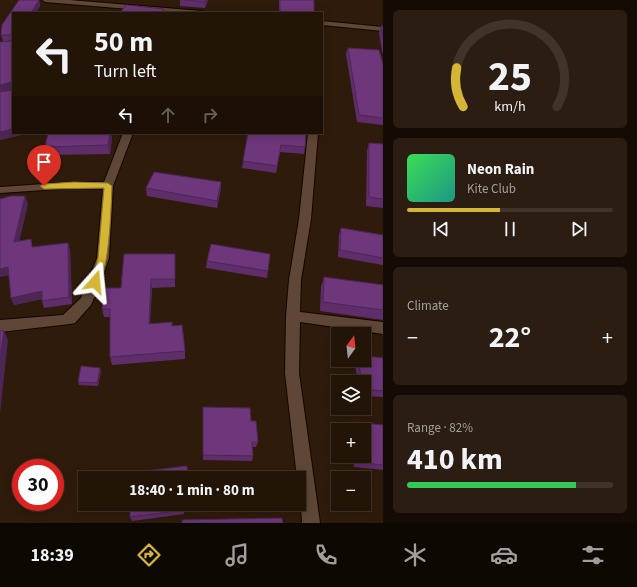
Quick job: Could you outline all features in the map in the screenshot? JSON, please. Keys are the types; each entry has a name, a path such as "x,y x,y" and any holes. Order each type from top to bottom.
{"street":[{"path":"46,0 69,5 174,12"},
{"path":"323,23 383,29"},
{"path":"0,326 63,321 70,319 86,301 95,282 103,258 108,186 115,164 128,134"},
{"path":"311,523 292,373 295,280 305,219 313,134"},
{"path":"0,190 74,184 108,186"},
{"path":"293,316 383,328"}],"building":[{"path":"19,0 39,0 32,12 12,12 12,35 1,35 2,25"},
{"path":"184,0 206,0 205,2"},
{"path":"280,0 314,0 314,12 280,12"},
{"path":"126,5 164,9 162,12 121,12"},
{"path":"381,26 383,26 383,39"},
{"path":"12,35 12,82 0,85 0,42 11,41"},
{"path":"348,48 379,50 383,64 383,118 359,115"},
{"path":"12,90 12,129 0,132 0,92"},
{"path":"48,134 110,134 108,145 45,147"},
{"path":"248,134 306,134 305,147 281,145 277,166 243,161"},
{"path":"369,143 383,144 383,199 369,197"},
{"path":"154,172 221,182 217,201 146,188"},
{"path":"11,196 25,196 14,242 31,239 32,247 68,243 69,297 42,301 42,291 11,298 8,267 0,269 0,199"},
{"path":"341,228 383,235 383,258 340,250"},
{"path":"211,244 270,254 268,271 207,261"},
{"path":"124,254 175,254 175,279 151,279 149,324 172,322 172,326 182,325 185,351 110,357 110,309 102,309 105,288 121,288"},
{"path":"324,277 383,285 383,310 323,302"},
{"path":"0,331 4,331 0,361"},
{"path":"371,357 383,358 383,391 371,390 371,375 361,375 359,367 371,367"},
{"path":"81,366 100,368 97,383 78,382"},
{"path":"203,407 250,408 251,421 256,421 258,442 252,442 253,456 203,455"},
{"path":"371,424 383,425 383,465 366,463 371,463"},
{"path":"187,466 187,471 145,471"},
{"path":"130,511 176,511 130,517"},
{"path":"282,518 283,523 182,523 182,520"}],"route":[{"path":"44,186 74,184 108,186 103,258 95,282"}]}
